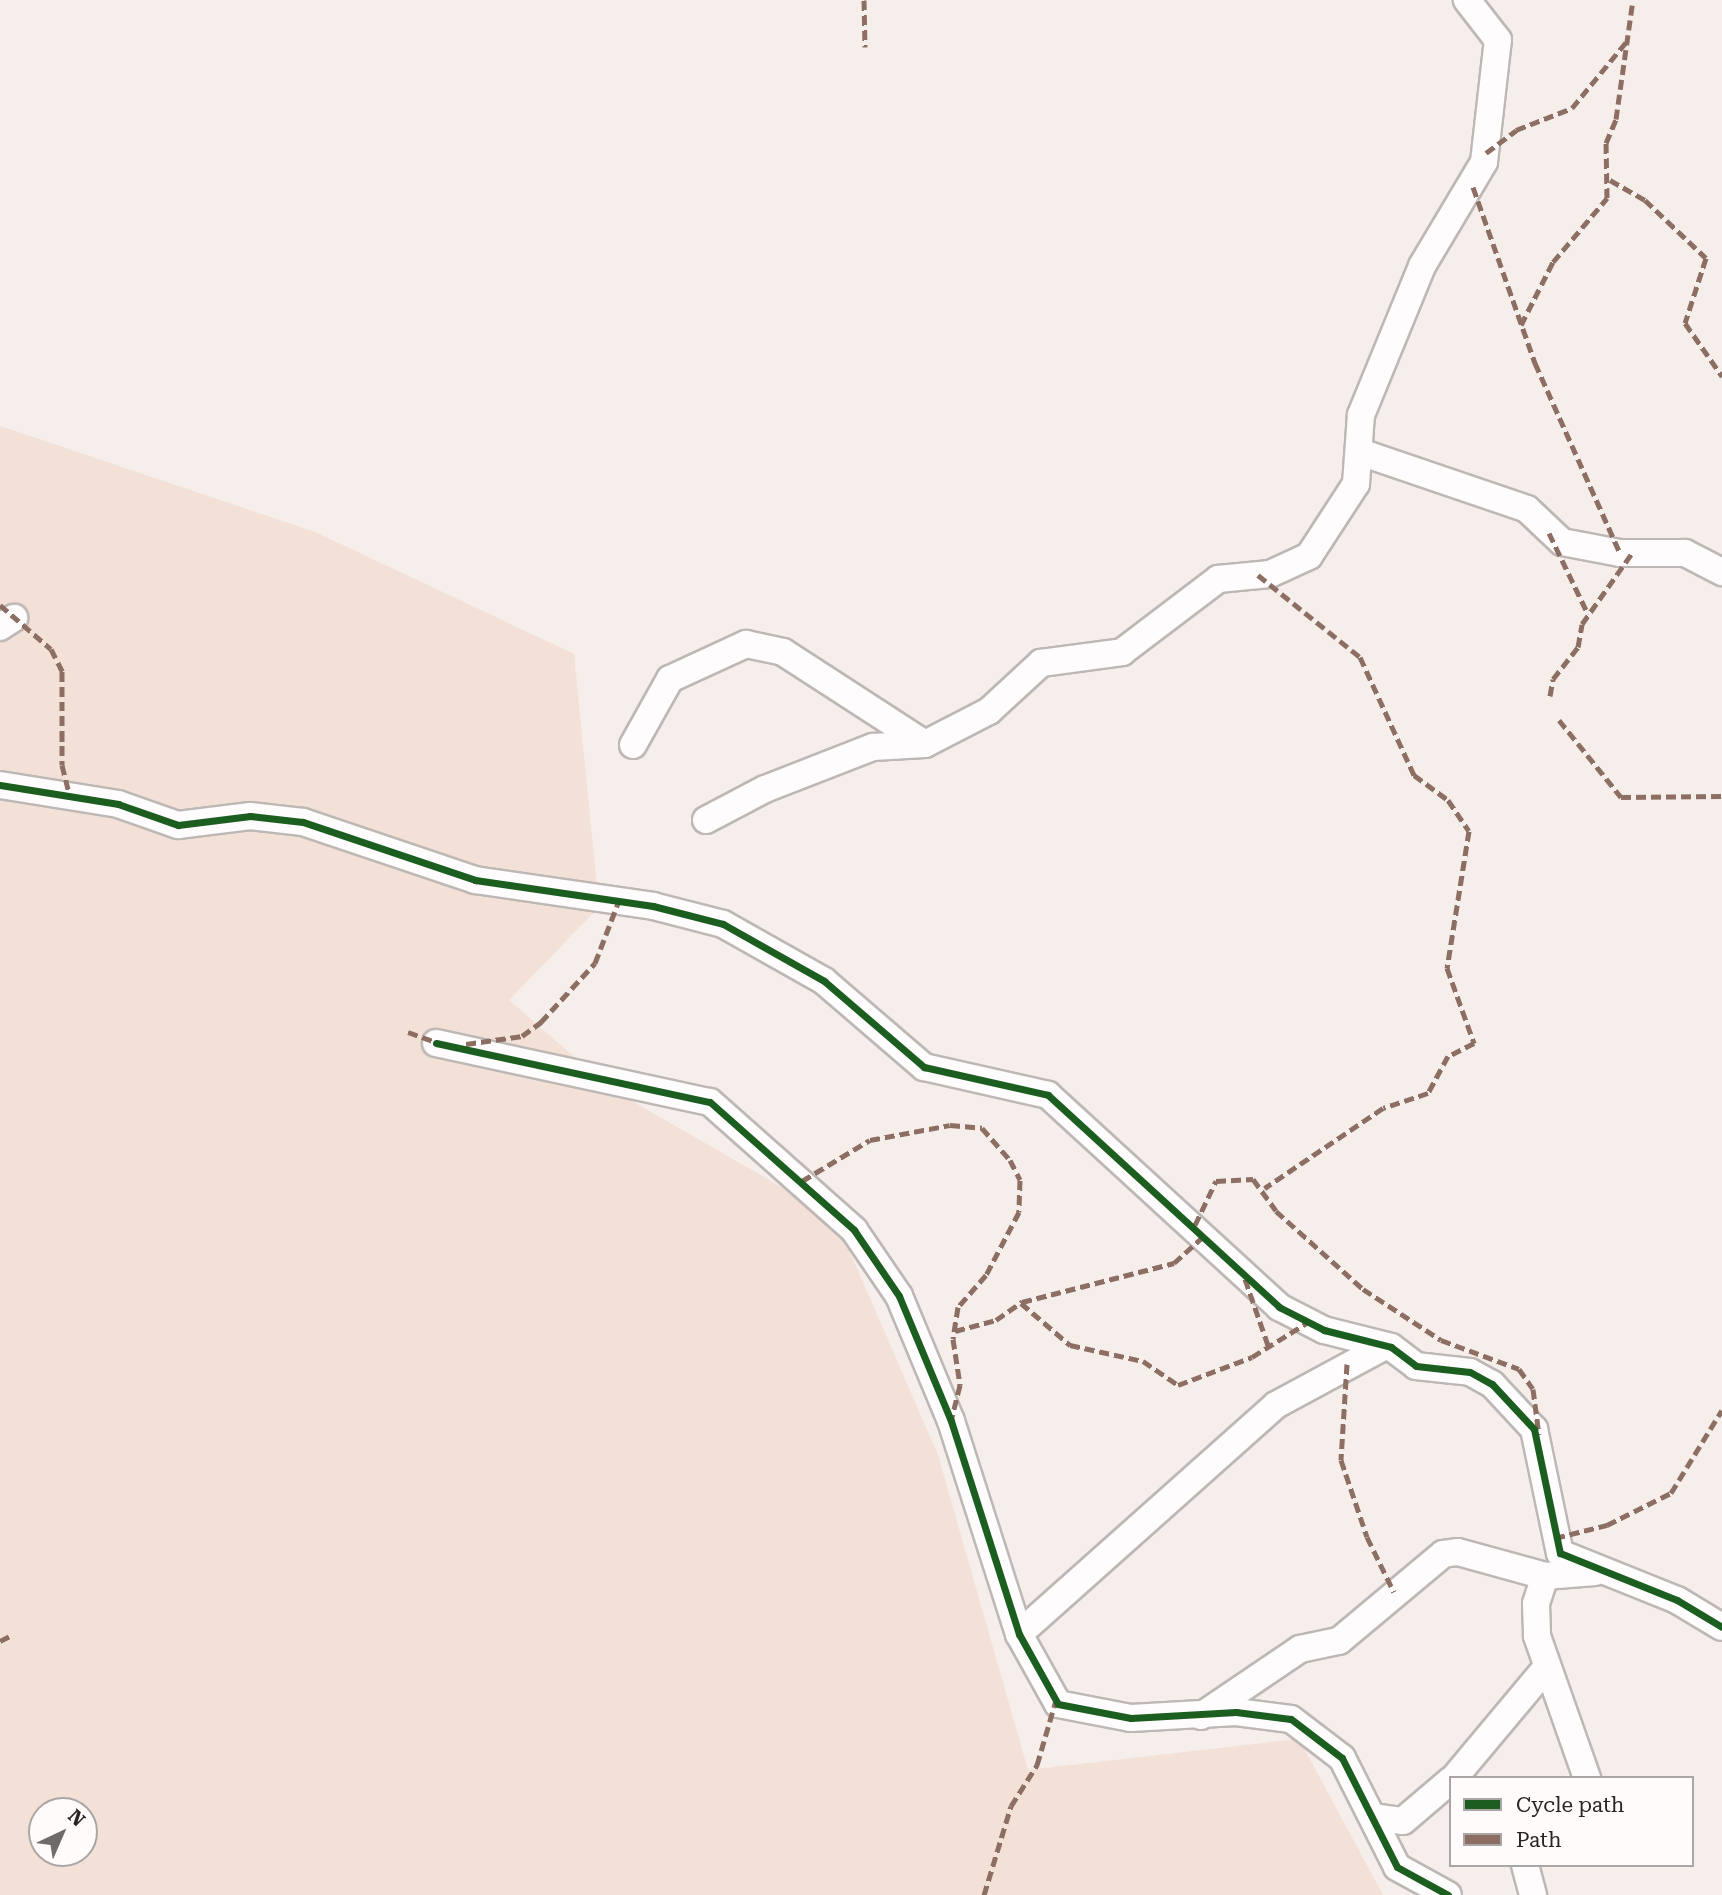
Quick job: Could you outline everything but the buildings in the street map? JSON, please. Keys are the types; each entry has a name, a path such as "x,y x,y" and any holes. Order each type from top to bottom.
{"street":[{"path":"706,820 862,751 925,744 989,711 1041,663 1122,652 1218,579 1292,569 1322,539 1356,484 1361,415 1422,266 1479,179 1486,153 1498,40 1467,0"},
{"path":"1360,452 1528,509 1562,542 1620,553 1685,553 1722,572"},
{"path":"633,745 670,679 746,644 783,652 925,744"},
{"path":"0,785 118,804 178,825 250,816 303,822 475,880 653,906 723,924 824,981 924,1067 1048,1096 1206,1234 1264,1296 1324,1330 1385,1346 1416,1366 1480,1376 1523,1410 1534,1429 1560,1553 1597,1572 1678,1600 1722,1627"},
{"path":"436,1043 699,1096 855,1230 915,1330 984,1517 1019,1634 1062,1706 1142,1719 1200,1716 1292,1719 1342,1758 1374,1817 1384,1850 1396,1867 1448,1895"},
{"path":"1019,1634 1276,1405 1385,1346"},
{"path":"1200,1716 1300,1649 1339,1641 1443,1554 1458,1552 1545,1576 1597,1572"},
{"path":"1545,1576 1535,1620 1546,1668 1586,1776"},
{"path":"1455,1776 1546,1668"},
{"path":"1374,1817 1403,1821 1449,1782"},
{"path":"1525,1867 1532,1895"}],"shaded area":[{"path":"0,426 315,532 574,654 599,907 509,1000 611,1089 835,1218 938,1455 1028,1770 1299,1739 1383,1895 0,1895"}],"marked path":[{"path":"864,0 865,47"},
{"path":"1521,325 1553,262 1607,198 1606,143 1616,119 1633,0"},
{"path":"1486,153 1516,130 1572,108 1627,41"},
{"path":"1610,180 1645,200 1706,258 1685,323 1722,376"},
{"path":"1473,187 1535,363 1620,553"},
{"path":"1549,533 1588,614"},
{"path":"1550,696 1553,679 1578,647 1582,624 1632,553"},
{"path":"1258,575 1360,657 1414,775 1448,800 1469,831 1447,968 1474,1043 1448,1056 1428,1093 1383,1108 1265,1188"},
{"path":"0,605 51,649 62,671 62,765 69,793"},
{"path":"1559,720 1621,797 1722,796"},
{"path":"466,1044 522,1036 541,1022 595,963 618,903"},
{"path":"408,1032 441,1044"},
{"path":"802,1181 870,1140 950,1125 982,1128 1010,1160 1020,1180 1019,1212 986,1275 958,1307 953,1339 960,1385 951,1420"},
{"path":"1195,1225 1216,1181 1253,1179 1276,1211 1363,1289 1441,1340 1519,1369 1533,1389 1539,1435"},
{"path":"955,1331 996,1320 1022,1302 1174,1263 1206,1234"},
{"path":"1245,1279 1268,1345"},
{"path":"1021,1303 1070,1345 1143,1361 1178,1385 1252,1357 1308,1322"},
{"path":"1347,1364 1341,1460 1367,1537 1394,1592"},
{"path":"1555,1538 1607,1525 1671,1493 1722,1410"},
{"path":"0,1641 10,1636"},
{"path":"984,1895 1011,1806 1037,1765 1056,1700"}],"cycle path":[{"path":"0,785 118,804 178,825 250,816 303,822 475,880 653,906 723,924 824,981 924,1067 1048,1095 1279,1307 1324,1330 1391,1347 1416,1366 1470,1372 1492,1384 1534,1429 1560,1553 1677,1600 1722,1627"},
{"path":"436,1043 710,1102 854,1230 899,1296 951,1421 1019,1634 1058,1704 1131,1718 1236,1712 1291,1719 1342,1758 1397,1867 1448,1895"}]}
